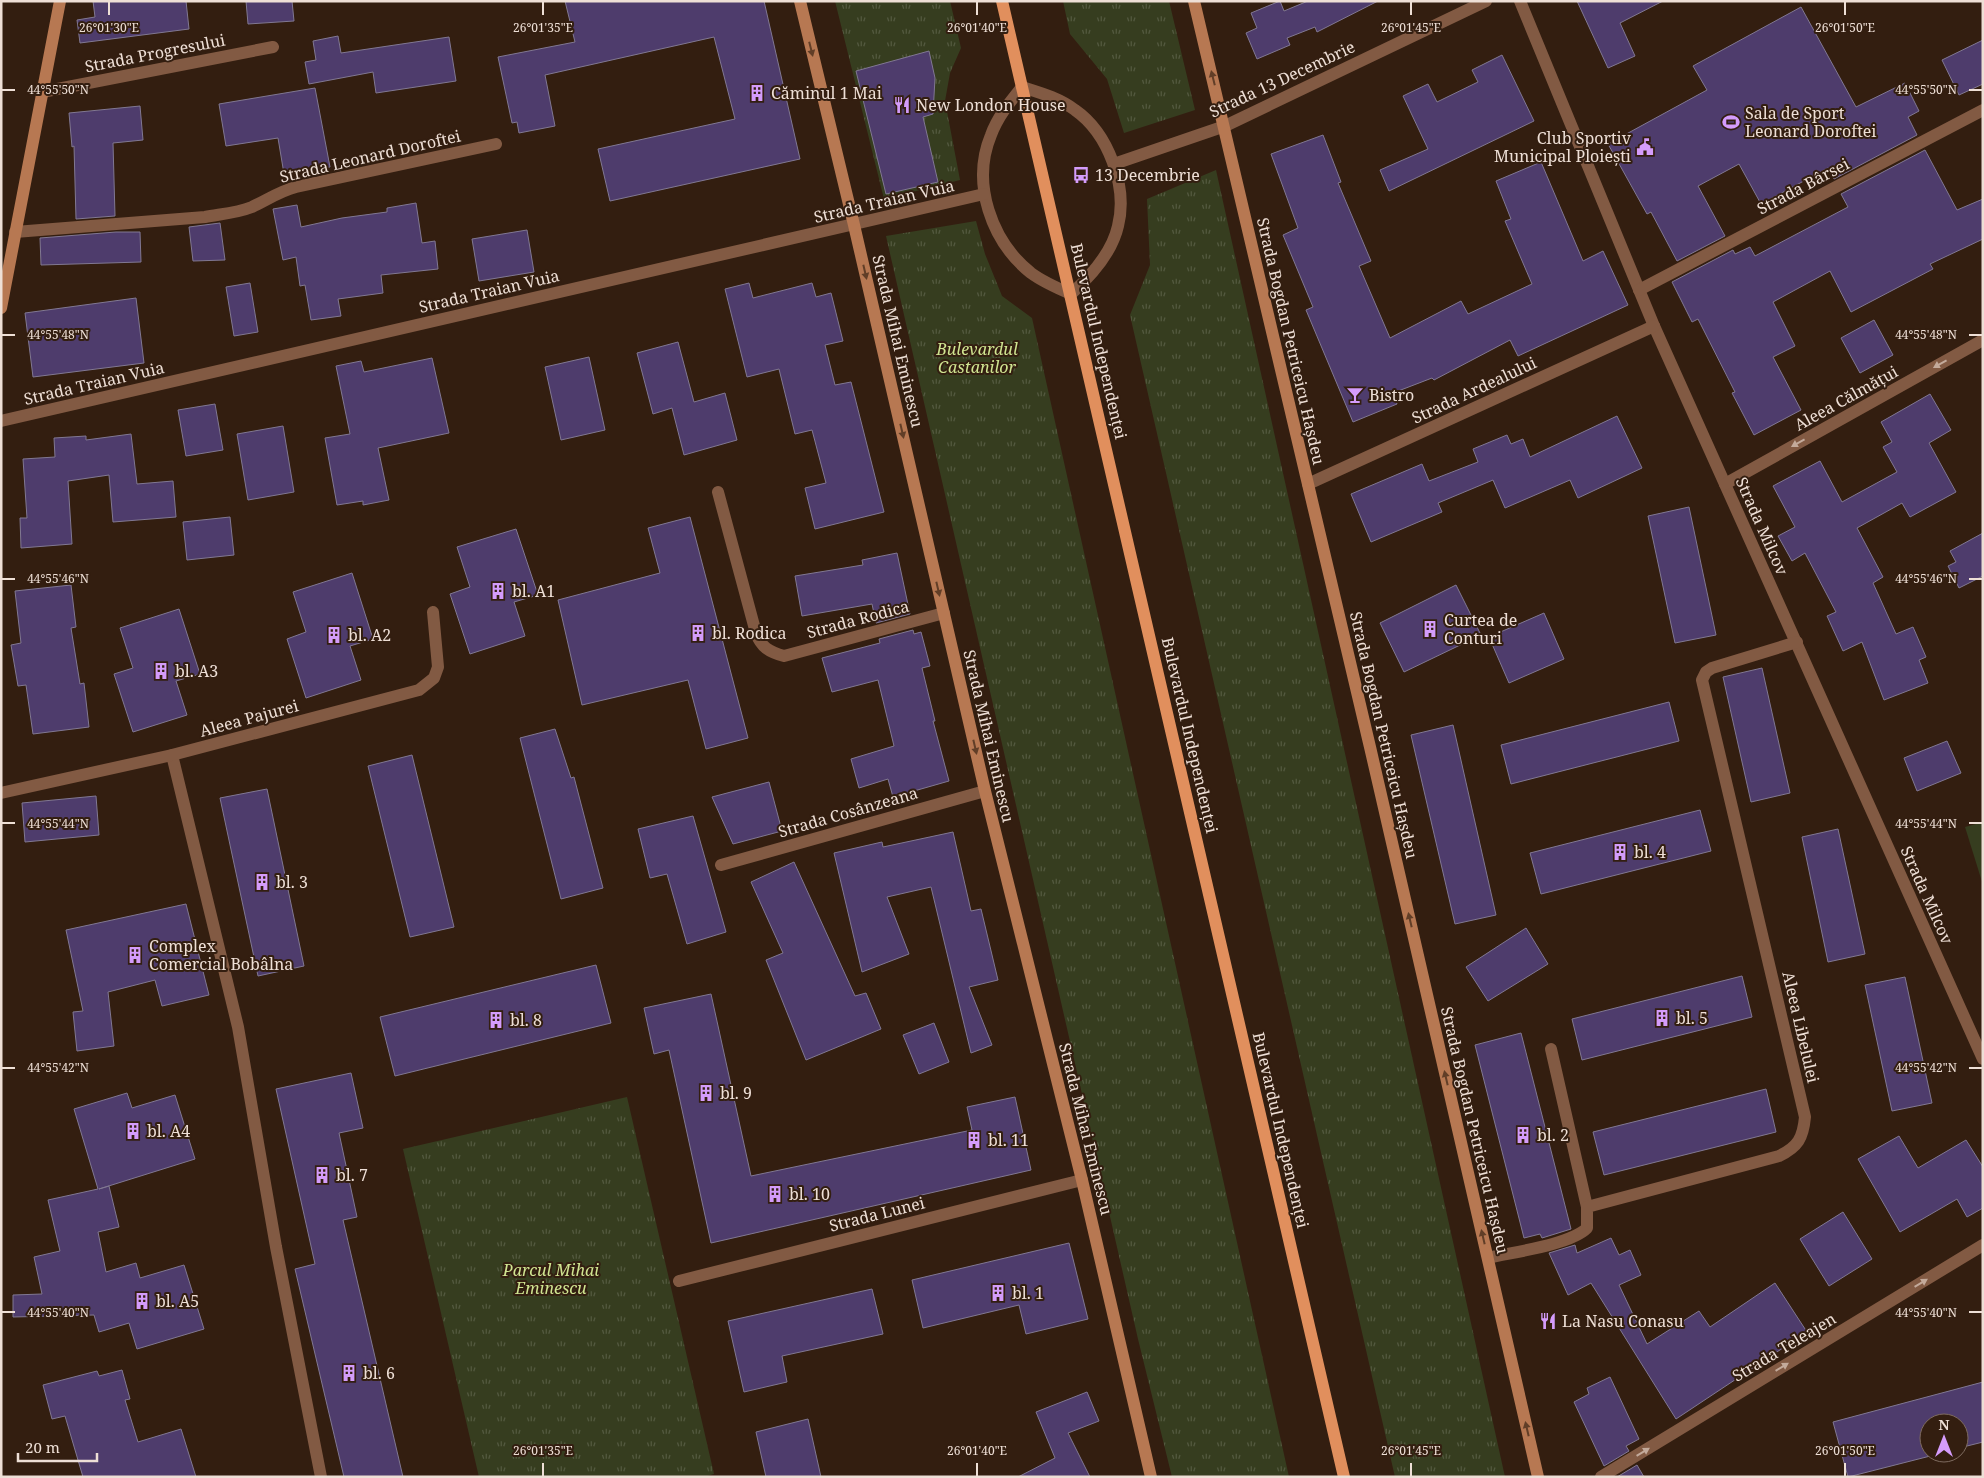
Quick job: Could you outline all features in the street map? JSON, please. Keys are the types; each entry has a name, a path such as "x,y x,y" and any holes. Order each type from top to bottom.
{"main road":[{"name":"Bulevardul Independenței","path":"1002,1 1344,1477"}],"street":[{"path":"1,308 60,1"},
{"name":"Strada Mihai Eminescu","path":"800,1 854,225 985,791 1082,1180 1151,1477"},
{"name":"Strada Bogdan Petriceicu Hașdeu","path":"1194,1 1225,126 1538,1477"},
{"name":"Strada 13 Decembrie","path":"1114,164 1225,126 1486,1"},
{"name":"Strada Milcov","path":"1520,1 1654,326 1983,1059"},
{"name":"Strada Progresului","path":"42,92 273,47"},
{"path":"1022,87 1053,97 1075,110 1090,122 1105,142 1114,164 1120,202 1118,226 1107,252 1086,280 1071,294 1047,284 1031,273 1000,238 984,194 982,175 990,136 1004,109 1022,87"},
{"name":"Strada Bârsei","path":"1639,290 1983,110"},
{"name":"Strada Leonard Doroftei","path":"15,232 205,217 235,212 251,207 281,191 296,187 496,144"},
{"name":"Strada Traian Vuia","path":"1,421 984,194"},
{"name":"Strada Ardealului","path":"1308,484 1654,326"},
{"name":"Aleea Călmățui","path":"1725,484 1983,340"},
{"name":"Strada Rodica","path":"718,492 759,643 772,653 784,656 944,613"},
{"name":"Aleea Pajurei","path":"1,793 172,755 419,690 434,678 438,667 433,612"},
{"name":"Aleea Libelulei","path":"1587,1207 1779,1156 1791,1150 1801,1141 1805,1117 1702,680 1706,672 1712,668 1797,642"},
{"path":"172,755 238,1026 276,1247 321,1477"},
{"name":"Strada Cosânzeana","path":"720,865 985,791"},
{"path":"1488,1258 1567,1240 1580,1235 1587,1228 1587,1207 1551,1049"},
{"name":"Strada Lunei","path":"679,1281 1082,1180"},
{"name":"Strada Teleajen","path":"1601,1477 1983,1245"}],"green space":[{"path":"835,1 950,1 961,48 950,73 945,101 960,180 884,199"},
{"path":"1063,1 1169,1 1195,110 1124,133 1107,79 1070,34"},
{"path":"1216,170 1505,1477 1395,1477 1130,315 1150,265 1147,199"},
{"name":"Bulevardul Castanilor","path":"976,221 985,254 1002,296 1032,318 1289,1477 1172,1477 1138,1339 886,236"},
{"path":"1983,822 1983,885 1965,827"},
{"name":"Parcul Mihai Eminescu","path":"627,1097 714,1474 704,1477 479,1477 403,1149"}],"building":[{"path":"93,1 186,1 189,29 80,43 77,20 95,17"},
{"path":"246,1 292,1 294,21 248,24"},
{"name":"Căminul 1 Mai","path":"565,1 764,1 800,159 610,201 598,149 735,119 714,37 545,75 555,126 519,133 517,122 512,123 498,57 575,42"},
{"path":"1280,1 1284,11 1308,1 1378,1 1317,32 1315,27 1287,38 1290,45 1257,59 1246,33 1257,28 1251,13"},
{"path":"1577,1 1663,1 1620,23 1635,56 1608,68"},
{"name":"Sala de Sport Leonard Doroftei","path":"1801,7 1856,107 1905,83 1919,111 1908,117 1917,135 1834,179 1828,168 1761,204 1739,164 1698,186 1725,236 1677,261 1651,212 1647,214 1608,144 1707,90 1693,66"},
{"path":"338,36 341,53 449,37 456,81 376,93 373,72 309,84 305,62 316,60 313,41"},
{"path":"1983,40 1983,84 1959,95 1942,60"},
{"path":"929,51 935,78 933,114 923,117 938,182 886,194 856,71"},
{"path":"1502,55 1534,121 1389,191 1380,170 1428,149 1403,96 1428,84 1437,102 1478,82 1472,70"},
{"path":"315,88 330,167 284,174 278,138 226,146 219,104"},
{"path":"140,106 143,140 113,143 115,216 76,219 74,146 72,147 69,113"},
{"path":"1323,135 1341,182 1338,183 1371,261 1359,266 1390,338 1461,301 1468,314 1532,284 1505,221 1511,219 1496,181 1541,162 1583,261 1603,251 1628,305 1518,356 1510,340 1434,380 1432,378 1393,393 1397,404 1353,422 1306,310 1313,307 1283,235 1298,228 1271,154"},
{"path":"1925,150 1957,210 1983,199 1983,239 1930,264 1933,269 1851,312 1830,271 1773,302 1795,346 1773,357 1801,410 1754,435 1732,393 1735,392 1698,319 1692,322 1672,282 1733,250 1735,254 1750,247 1755,256 1848,207 1841,194"},
{"path":"416,203 422,243 435,241 438,269 381,275 383,293 338,299 341,316 311,320 305,285 300,286 296,257 283,260 273,209 297,205 301,227 342,218 387,212 387,208"},
{"path":"220,223 225,260 193,261 189,227"},
{"path":"527,230 534,272 479,281 472,239"},
{"path":"140,232 141,262 41,265 40,238"},
{"path":"250,283 258,332 234,336 226,287"},
{"path":"749,283 753,298 812,283 816,297 831,293 843,341 825,345 835,385 851,382 884,512 815,529 805,488 826,483 812,430 795,434 779,369 747,377 725,289"},
{"path":"136,298 144,363 33,377 25,313"},
{"path":"1874,320 1893,355 1860,373 1841,338"},
{"path":"678,342 694,402 725,393 737,440 684,455 672,408 653,414 637,353"},
{"path":"589,357 605,430 561,440 545,367"},
{"path":"432,358 449,433 378,448 389,500 363,505 363,501 337,505 325,438 350,434 336,366 361,361 364,372"},
{"path":"1930,394 1951,430 1929,443 1956,492 1910,517 1902,503 1857,528 1883,577 1873,583 1896,634 1913,627 1926,657 1919,660 1928,683 1884,700 1862,642 1843,651 1827,616 1836,612 1805,553 1792,561 1778,536 1795,527 1773,486 1820,461 1842,502 1897,472 1883,447 1892,442 1881,422"},
{"path":"215,404 223,450 186,456 178,410"},
{"path":"1617,416 1642,468 1578,498 1570,480 1505,508 1493,480 1438,503 1442,512 1371,542 1351,494 1422,464 1429,481 1478,462 1473,449 1507,435 1511,444 1523,439 1530,457"},
{"path":"283,426 294,492 248,500 237,434"},
{"path":"131,434 137,484 173,481 176,517 113,522 109,475 68,481 72,544 21,548 20,518 27,518 23,459 55,457 54,438 86,436 86,440"},
{"path":"1689,507 1716,635 1675,643 1648,516"},
{"path":"230,517 234,555 187,560 183,522"},
{"path":"690,517 748,738 706,749 688,680 582,705 558,600 660,573 648,528"},
{"name":"bl. A1","path":"516,529 538,595 514,602 525,636 470,654 450,594 470,587 457,547"},
{"path":"1983,533 1983,576 1959,588 1948,566 1956,562 1950,551"},
{"path":"897,553 910,614 876,623 872,604 802,616 795,576 863,565 862,560"},
{"name":"bl. A2","path":"352,573 373,639 350,646 361,680 306,698 287,639 306,632 293,592"},
{"path":"71,585 76,627 71,628 80,684 84,683 89,727 33,734 26,685 18,686 11,645 21,643 15,591"},
{"name":"Curtea de Conturi","path":"1456,585 1481,635 1404,672 1380,623"},
{"name":"bl. A3","path":"179,609 200,674 176,681 187,715 133,732 114,674 133,668 120,628"},
{"path":"1544,613 1564,659 1509,683 1489,637"},
{"path":"913,630 914,634 921,632 930,666 922,668 935,721 933,721 949,781 893,797 888,779 859,788 851,759 894,746 878,680 832,692 822,658 880,643 879,639"},
{"path":"1762,668 1790,793 1751,802 1723,677"},
{"path":"1669,702 1679,741 1511,784 1501,745"},
{"path":"1453,725 1496,915 1455,924 1411,735"},
{"path":"555,729 571,778 574,777 603,888 561,899 520,738"},
{"path":"1947,741 1961,773 1917,791 1904,758"},
{"path":"412,755 454,927 410,937 368,766"},
{"path":"769,782 782,831 733,844 712,797"},
{"name":"bl. 3","path":"267,789 304,966 258,976 220,798"},
{"path":"96,796 99,835 25,842 22,803"},
{"name":"bl. 4","path":"1700,810 1711,851 1541,894 1530,853"},
{"path":"693,816 726,932 687,944 667,874 650,878 638,829"},
{"path":"1838,829 1865,954 1828,962 1802,837"},
{"path":"953,832 971,911 981,909 998,980 969,987 992,1045 971,1053 931,887 887,897 909,954 862,972 834,853 882,842 883,847"},
{"path":"794,862 855,996 866,993 881,1029 806,1060 766,960 783,953 751,882"},
{"name":"Complex Comercial Bobâlna","path":"186,904 209,995 162,1006 155,980 108,992 114,1046 77,1051 73,1012 83,1011 66,930"},
{"path":"1526,928 1548,964 1488,1001 1466,967"},
{"name":"bl. 8","path":"596,965 611,1023 395,1076 380,1017"},
{"name":"bl. 5","path":"1742,976 1752,1017 1582,1060 1572,1019"},
{"path":"1905,977 1932,1103 1892,1111 1865,985"},
{"path":"711,994 751,1176 972,1130 967,1107 1015,1097 1031,1170 711,1243 669,1050 654,1054 644,1008"},
{"path":"934,1023 949,1062 919,1074 903,1035"},
{"name":"bl. 2","path":"1521,1033 1571,1229 1542,1238 1540,1234 1524,1238 1475,1045"},
{"path":"351,1073 363,1128 339,1133 357,1217 343,1220 403,1477 344,1477 295,1269 315,1264 276,1089"},
{"path":"1766,1089 1776,1132 1604,1175 1593,1132"},
{"path":"127,1093 132,1108 175,1095 195,1159 99,1189 109,1186 119,1227 98,1232 106,1272 136,1263 140,1278 184,1265 204,1329 137,1349 129,1323 99,1332 94,1315 13,1317 13,1295 42,1294 34,1257 60,1251 48,1200 98,1189 74,1109"},
{"path":"1899,1136 1918,1168 1966,1140 1983,1167 1983,1208 1967,1217 1957,1199 1900,1232 1858,1159"},
{"path":"1843,1212 1872,1259 1829,1286 1800,1239"},
{"path":"1611,1238 1619,1255 1630,1250 1641,1275 1619,1285 1647,1344 1699,1311 1710,1327 1775,1283 1807,1332 1676,1419 1591,1283 1568,1295 1549,1253 1575,1245 1577,1253"},
{"name":"bl. 1","path":"1069,1243 1088,1319 1026,1334 1019,1305 923,1328 912,1280"},
{"path":"872,1289 883,1334 782,1356 787,1382 744,1392 728,1321"},
{"path":"122,1370 130,1399 125,1400 138,1442 181,1429 196,1477 83,1477 65,1416 52,1419 43,1385 97,1371 99,1376"},
{"path":"1610,1377 1639,1439 1626,1446 1629,1451 1604,1466 1574,1402 1589,1394 1587,1388"},
{"path":"1983,1382 1983,1442 1969,1446 1969,1413 1919,1413 1919,1459 1848,1477 1833,1422"},
{"path":"1087,1392 1099,1421 1068,1433 1090,1477 1018,1477 1055,1458 1036,1412"},
{"path":"808,1419 821,1477 766,1477 756,1432"},
{"path":"1637,1465 1644,1477 1617,1477"}],"place":[{"name":"Căminul 1 Mai","path":"757,93"},
{"name":"New London House","path":"902,105"},
{"name":"Sala de Sport Leonard Doroftei","path":"1731,122"},
{"name":"Club Sportiv Municipal Ploiești","path":"1645,147"},
{"name":"13 Decembrie","path":"1081,175"},
{"name":"Bistro","path":"1355,395"},
{"name":"bl. A1","path":"498,591"},
{"name":"Curtea de Conturi","path":"1430,629"},
{"name":"bl. Rodica","path":"698,633"},
{"name":"bl. A2","path":"334,635"},
{"name":"bl. A3","path":"161,671"},
{"name":"bl. 4","path":"1620,852"},
{"name":"bl. 3","path":"262,882"},
{"name":"Complex Comercial Bobâlna","path":"135,955"},
{"name":"bl. 5","path":"1662,1018"},
{"name":"bl. 8","path":"496,1020"},
{"name":"bl. 9","path":"706,1093"},
{"name":"bl. A4","path":"133,1131"},
{"name":"bl. 2","path":"1523,1135"},
{"name":"bl. 11","path":"974,1140"},
{"name":"bl. 7","path":"322,1175"},
{"name":"bl. 10","path":"775,1194"},
{"name":"bl. 1","path":"998,1293"},
{"name":"bl. A5","path":"142,1301"},
{"name":"La Nasu Conasu","path":"1548,1321"},
{"name":"bl. 6","path":"349,1373"}]}
